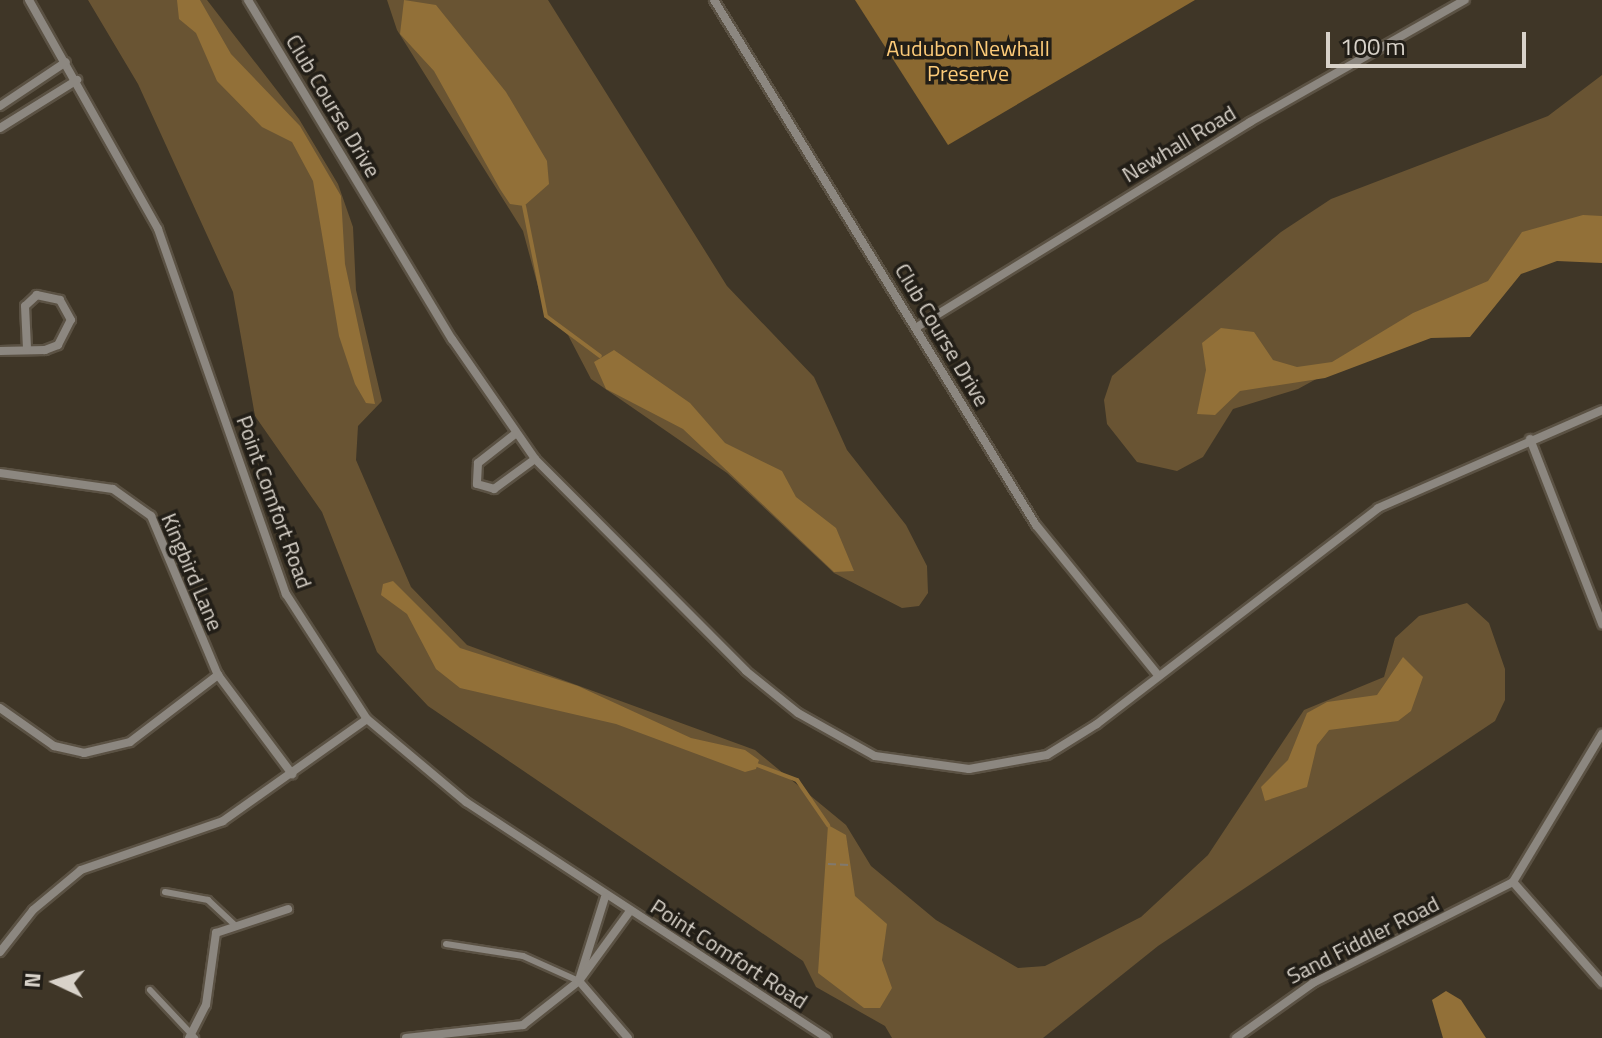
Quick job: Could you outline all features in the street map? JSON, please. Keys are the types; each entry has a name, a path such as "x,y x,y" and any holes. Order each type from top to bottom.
{"street":[{"name":"Point Comfort Road","path":"29,0 77,80 184,291 286,594 367,719 466,802 605,897 827,1038"},
{"name":"Club Course Drive","path":"248,0 515,434 535,459 746,671 798,713 875,756 1008,767 1047,755 1097,724 1352,524 1440,475 1602,410"},
{"name":"Club Course Drive","path":"714,0 1036,525 1158,675"},
{"name":"Newhall Road","path":"917,327 1250,122 1465,0"},
{"path":"0,106 66,62"},
{"path":"0,128 77,80"},
{"path":"0,351 27,349 58,345 71,320 60,300 37,295 25,306 27,349"},
{"path":"515,434 474,469 477,484 494,489 535,459"},
{"path":"1530,439 1602,624"},
{"name":"Kingbird Lane","path":"0,473 113,489 134,499 151,516 218,675 292,774"},
{"path":"0,708 54,746 84,753 130,742 218,675"},
{"path":"0,952 2,941 81,870 223,821 367,719"},
{"path":"1602,734 1513,882 1602,983"},
{"name":"Sand Fiddler Road","path":"1236,1038 1313,983 1513,882"},
{"path":"579,981 605,897"},
{"path":"191,1037 206,1005 211,945 234,924 288,909"},
{"path":"406,1038 523,1025 579,981 630,911"},
{"path":"579,981 628,1038"}],"lane":[{"path":"165,892 208,900 234,924"},
{"path":"446,944 523,956 579,981"},
{"path":"150,990 191,1037"}],"path":[{"path":"828,864 849,865"}],"shaded area":[{"path":"88,0 207,0 299,119 338,184 353,227 356,290 382,401 358,426 356,460 411,587 467,645 755,750 846,825 871,866 936,920 1018,968 1045,966 1141,917 1208,855 1304,710 1384,677 1395,638 1419,616 1467,603 1489,623 1505,669 1505,700 1495,721 1158,946 1043,1038 892,1038 885,1026 816,987 803,961 428,706 377,652 322,512 255,416 233,292 138,84"},
{"path":"177,0 200,0 231,54 300,126 341,196 345,264 375,404 366,403 355,384 339,336 313,181 292,142 262,127 217,81 196,33 179,19"},
{"path":"387,0 548,0 727,286 814,377 847,450 906,525 927,566 928,593 919,606 902,608 834,573 727,473 591,379 568,335 546,316 523,231 397,30"},
{"path":"404,0 436,5 506,92 547,161 549,184 524,206 510,204 434,71 400,34"},
{"path":"1602,75 1602,223 1298,389 1233,409 1203,457 1177,471 1137,462 1107,424 1104,400 1112,376 1281,232 1331,199 1548,116"},
{"path":"1583,215 1602,216 1602,263 1557,261 1521,274 1470,337 1431,338 1325,378 1240,391 1215,415 1197,414 1206,370 1202,343 1221,328 1254,332 1273,360 1297,367 1332,362 1413,313 1488,281 1522,232"},
{"path":"614,350 690,403 725,443 782,471 796,497 836,528 854,571 834,572 683,429 606,389 594,362"},
{"path":"393,581 460,648 578,686 691,738 745,750 759,760 756,769 745,772 616,724 460,688 436,669 407,614 381,595 383,584"},
{"path":"1403,657 1423,677 1411,711 1398,721 1329,730 1317,745 1307,787 1265,801 1261,787 1288,760 1307,713 1327,702 1377,695"},
{"path":"828,825 846,835 855,896 887,924 882,960 892,988 880,1008 864,1008 818,973"},
{"path":"1446,991 1461,1000 1486,1038 1443,1038 1432,1000"}],"green space":[{"name":"Audubon Newhall Preserve","path":"855,0 1195,0 948,145"}],"waterway":[{"path":"524,206 546,316 600,356"},
{"path":"757,765 797,780 828,825"}]}
